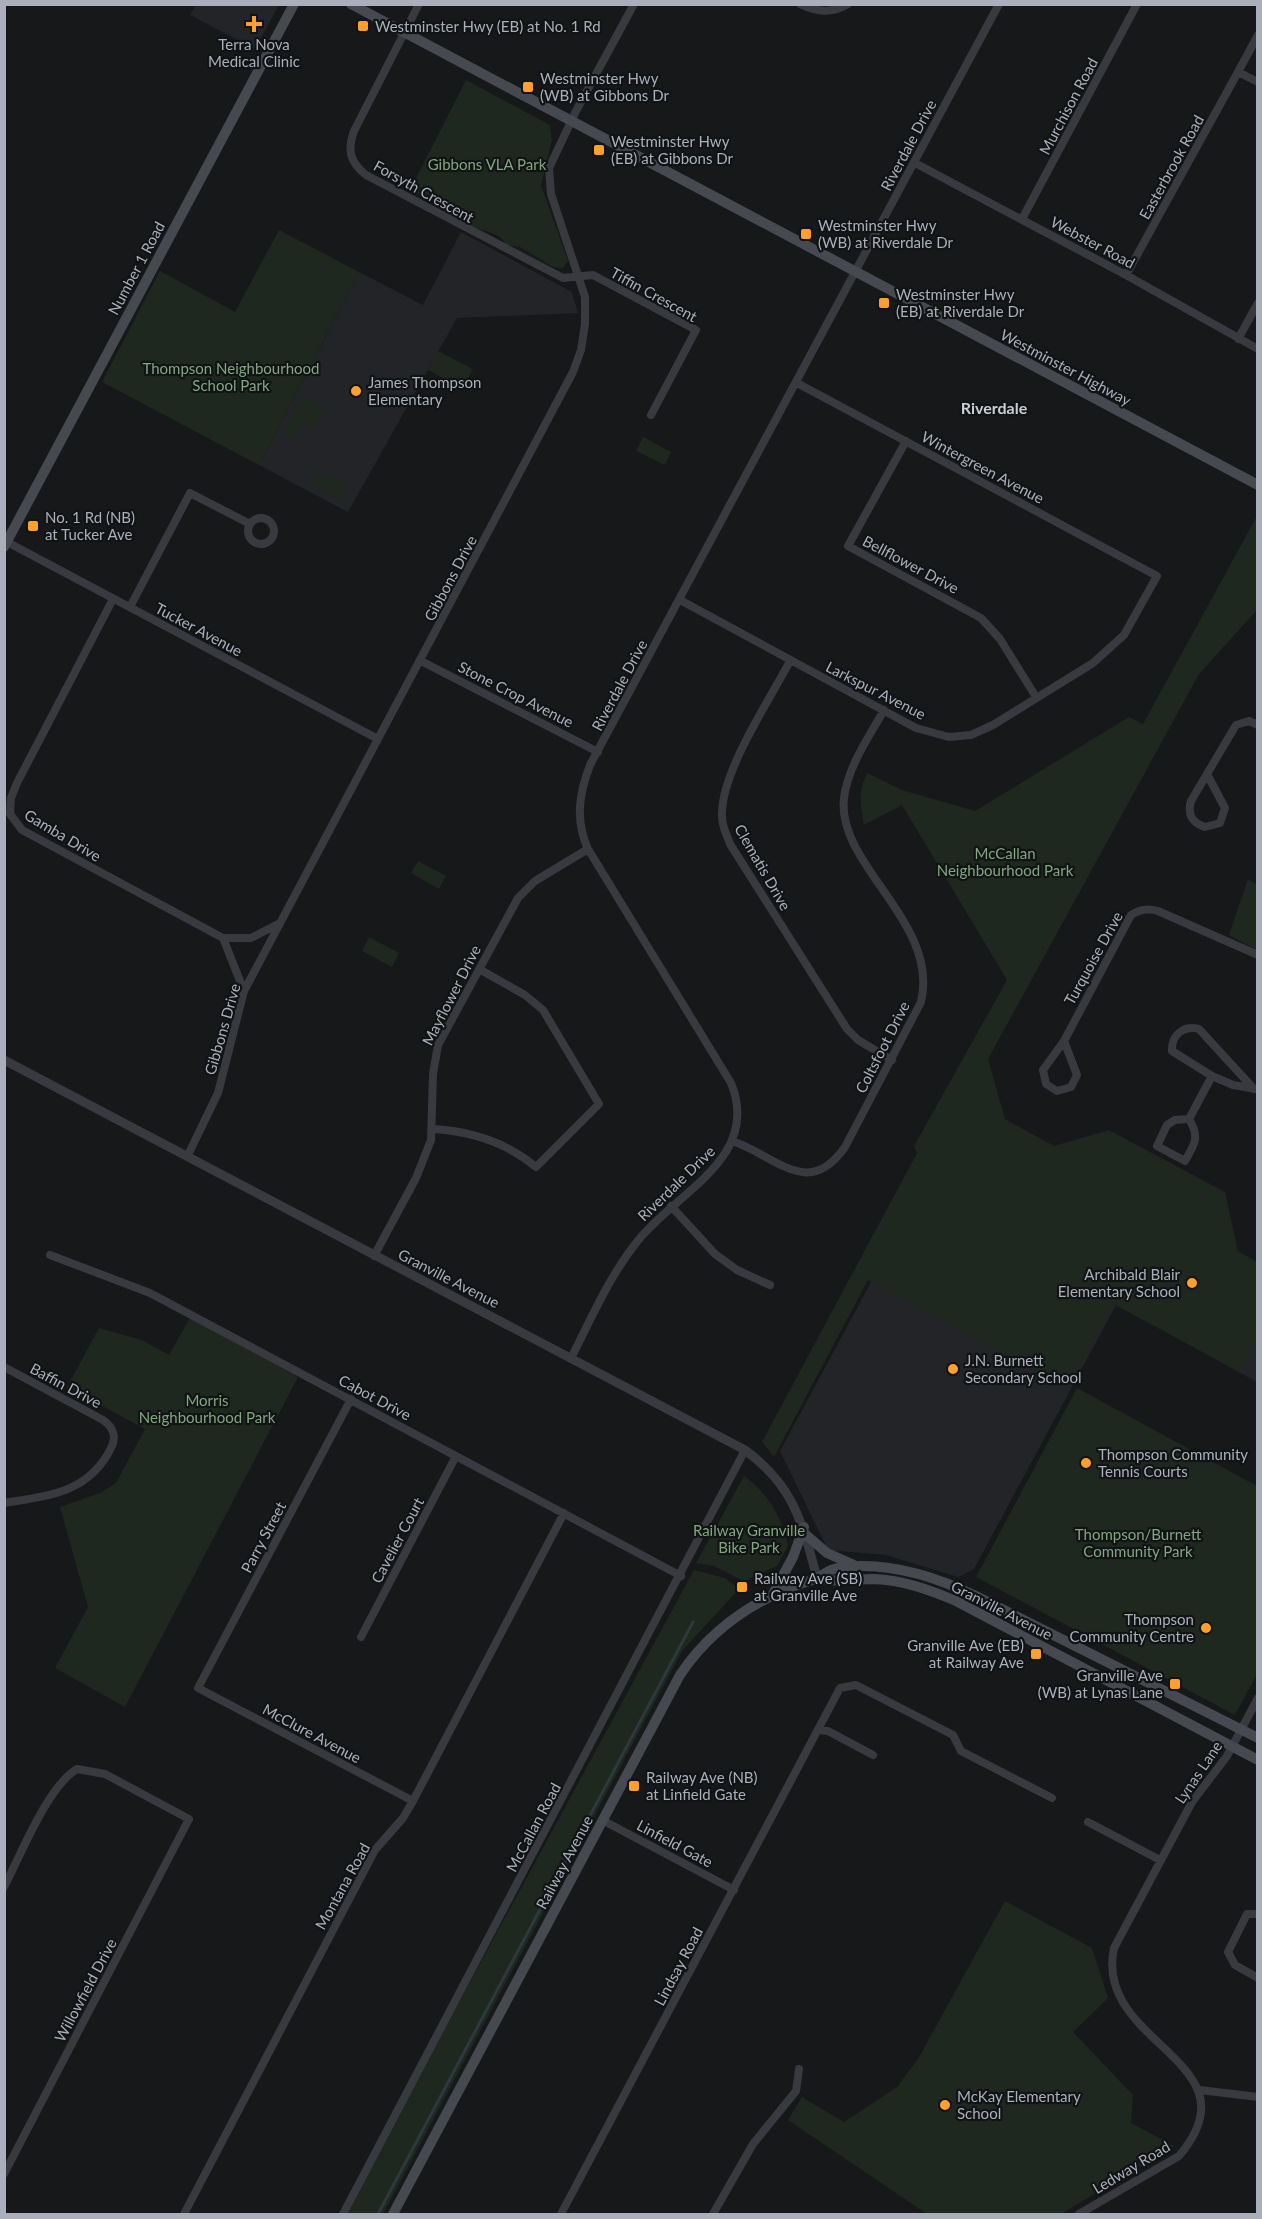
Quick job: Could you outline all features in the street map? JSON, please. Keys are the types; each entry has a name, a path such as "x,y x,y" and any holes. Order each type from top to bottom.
{"main road":[{"name":"Number 1 Road","path":"6,544 294,4"},
{"name":"Westminster Highway","path":"351,4 1257,485"},
{"path":"773,1594 793,1557 804,1530 827,1553 858,1566"},
{"name":"Granville Avenue","path":"817,1578 830,1570 858,1566 901,1570 930,1577 962,1589 1257,1738"},
{"name":"Granville Avenue","path":"817,1578 831,1581 874,1580 936,1593 1257,1760"},
{"name":"Railway Avenue","path":"393,2214 680,1675 696,1652 734,1618 773,1594 817,1578"}],"street":[{"name":"Forsyth Crescent","path":"419,4 354,131 350,154 355,166 366,175 472,233 563,278 580,275"},
{"name":"Gibbons Drive","path":"188,1155 218,1093 244,991 573,372 581,350 585,324 585,297 580,275 557,214 549,176 552,157 634,4"},
{"path":"801,4 825,12 838,10 848,4"},
{"name":"Riverdale Drive","path":"571,1358 625,1258 643,1234 720,1162 732,1141 738,1120 731,1083 588,849 580,824 580,800 586,776 999,4"},
{"name":"Murchison Road","path":"1022,219 1137,4"},
{"name":"Easterbrook Road","path":"1126,275 1257,35"},
{"path":"1238,72 1257,82"},
{"name":"Webster Road","path":"915,163 1126,275 1257,350"},
{"name":"Tiffin Crescent","path":"580,275 593,275 696,330 651,415"},
{"path":"1238,339 1257,303"},
{"name":"Wintergreen Avenue","path":"797,383 1157,576"},
{"name":"Bellflower Drive","path":"906,441 848,546 981,618 1000,639 1036,697"},
{"path":"130,607 190,494 250,524"},
{"name":"Tucker Avenue","path":"6,544 113,598 378,739"},
{"name":"Larkspur Avenue","path":"680,600 790,661 927,732 960,736 971,735 993,725 1093,663 1114,647 1129,628 1157,576"},
{"name":"Gamba Drive","path":"113,598 17,783 11,798 10,814 22,830 223,938"},
{"name":"Stone Crop Avenue","path":"421,661 598,752"},
{"name":"Clematis Drive","path":"790,661 729,776 722,804 724,828 730,844 837,1015 858,1040 892,1060"},
{"name":"Coltsfoot Drive","path":"732,1141 800,1172 823,1171 836,1159 845,1146 921,1002 924,989 923,966 912,936 852,840 843,809 850,772 884,710"},
{"path":"1208,776 1225,808 1220,823 1204,827 1192,819 1189,806 1236,725 1243,721 1257,725"},
{"name":"Mayflower Drive","path":"374,1256 422,1164 432,1129 433,1074 438,1045 511,908 525,890 542,876 588,849"},
{"name":"Turquoise Drive","path":"1064,1041 1131,915 1136,911 1143,909 1158,911 1257,956"},
{"path":"244,991 223,938 250,938 282,922"},
{"path":"432,1129 468,1133 494,1141 536,1167 599,1104 543,1011 525,995 479,969"},
{"path":"1192,1028 1202,1032 1256,1089 1233,1085 1212,1076 1172,1051 1172,1043 1181,1031 1192,1028"},
{"path":"1064,1041 1077,1075 1071,1087 1057,1091 1046,1084 1043,1070 1064,1041"},
{"name":"Granville Avenue","path":"4,1060 745,1450 772,1472 785,1487 804,1530 817,1578"},
{"path":"1189,1119 1212,1076"},
{"path":"1189,1119 1196,1130 1197,1140 1185,1161 1157,1146 1167,1125 1175,1120 1189,1119"},
{"path":"671,1206 715,1254 737,1270 770,1285"},
{"name":"Cabot Drive","path":"50,1255 150,1293 681,1576"},
{"name":"Baffin Drive","path":"4,1367 103,1420 112,1429 114,1440 110,1451 99,1467 82,1483 58,1494 4,1503"},
{"name":"Parry Street","path":"198,1688 351,1399"},
{"name":"McCallan Road","path":"343,2214 681,1576 745,1450"},
{"name":"Cavelier Court","path":"361,1637 456,1456"},
{"name":"Montana Road","path":"184,2214 375,1850 403,1818 413,1801 564,1513"},
{"name":"Lindsay Road","path":"561,2214 840,1688 856,1685 953,1735 961,1751 1052,1798"},
{"name":"McClure Avenue","path":"198,1688 413,1801"},
{"name":"Lynas Lane","path":"1200,2090 1183,2067 1134,2020 1118,1994 1110,1964 1114,1948 1192,1802 1232,1746 1257,1698"},
{"path":"819,1730 828,1731 873,1755"},
{"name":"Willowfield Drive","path":"4,1887 56,1790 68,1774 77,1769 105,1774 189,1819 4,2174"},
{"name":"Linfield Gate","path":"603,1821 734,1890"},
{"path":"1088,1822 1160,1860"},
{"path":"1257,1914 1247,1914 1228,1952 1235,1965 1257,1978"},
{"path":"713,2214 753,2144 796,2091 799,2069"},
{"path":"1200,2090 1257,2097"},
{"name":"Ledway Road","path":"1079,2214 1179,2156 1189,2144 1196,2126 1201,2107 1200,2090"}],"shaded area":[{"path":"196,5 279,5 255,49 190,15"},
{"name":"James Thompson Elementary","path":"461,232 572,292 578,313 457,318 348,512 259,465 359,272 423,305"},
{"name":"J.N. Burnett Secondary School","path":"989,1063 1005,1119 1054,1146 1109,1130 1225,1192 1238,1251 1257,1262 1257,1382 1116,1305 974,1569 958,1577 886,1555 828,1550 780,1451"}],"green space":[{"name":"Gibbons VLA Park","path":"466,80 550,125 552,140 541,185 568,261 563,268 553,267 520,247 507,245 494,234 469,225 465,219 442,204 409,192"},
{"name":"Thompson Neighbourhood School Park","path":"279,230 359,272 259,465 102,382 160,271 235,312"},
{"path":"438,351 473,369 463,388 428,370"},
{"path":"301,396 325,408 315,429 303,423 294,439 283,434"},
{"path":"643,437 671,452 665,465 636,451"},
{"path":"317,473 342,481 346,493 344,498 339,499 311,483"},
{"name":"McCallan Neighbourhood Park","path":"1257,516 1257,610 1199,674 988,1059 1005,1120 1055,1147 1110,1131 1224,1193 1237,1251 1257,1262 1257,1337 1240,1371 1113,1304 1067,1389 868,1280 774,1457 762,1442 917,1153 914,1146 1007,980 902,805 864,825 861,799 862,786 867,773 902,790 975,811 1129,717 1143,724"},
{"path":"418,861 446,876 439,889 411,873"},
{"path":"1248,879 1257,885 1257,950 1229,935"},
{"path":"369,937 399,953 392,967 362,951"},
{"name":"Morris Neighbourhood Park","path":"190,1318 298,1377 125,1707 55,1668 88,1607 60,1507 100,1493 116,1483 145,1429 67,1387 99,1328 142,1340 169,1355"},
{"name":"Thompson/Burnett Community Park","path":"1077,1388 1257,1486 1257,1674 1235,1715 976,1577"},
{"name":"Railway Granville Bike Park","path":"744,1476 773,1506 788,1546 777,1566 744,1581 714,1566 696,1563"},
{"path":"694,1570 725,1578 739,1589 682,1651 383,2214 344,2214"},
{"path":"1005,1901 1092,1948 1108,1998 1073,2032 1133,2095 1131,2123 1174,2146 1061,2214 927,2214 788,2120 802,2097 844,2122 897,2087 918,2059"}],"waterway":[{"path":"378,2214 693,1622"}],"place":[{"name":"Terra Nova Medical Clinic","path":"254,24"},
{"name":"Westminster Hwy (EB) at No. 1 Rd","path":"363,26"},
{"name":"Westminster Hwy (WB) at Gibbons Dr","path":"528,87"},
{"name":"Westminster Hwy (EB) at Gibbons Dr","path":"599,150"},
{"name":"Westminster Hwy (WB) at Riverdale Dr","path":"806,234"},
{"name":"Westminster Hwy (EB) at Riverdale Dr","path":"884,303"},
{"name":"James Thompson Elementary","path":"356,391"},
{"name":"No. 1 Rd (NB) at Tucker Ave","path":"33,526"},
{"name":"Archibald Blair Elementary School","path":"1192,1283"},
{"name":"J.N. Burnett Secondary School","path":"953,1369"},
{"name":"Thompson Community Tennis Courts","path":"1086,1463"},
{"name":"Railway Ave (SB) at Granville Ave","path":"742,1587"},
{"name":"Thompson Community Centre","path":"1206,1628"},
{"name":"Granville Ave (EB) at Railway Ave","path":"1036,1654"},
{"name":"Granville Ave (WB) at Lynas Lane","path":"1175,1684"},
{"name":"Railway Ave (NB) at Linfield Gate","path":"634,1786"},
{"name":"McKay Elementary School","path":"945,2105"}],"district":[{"name":"Riverdale","path":"994,407"}]}
